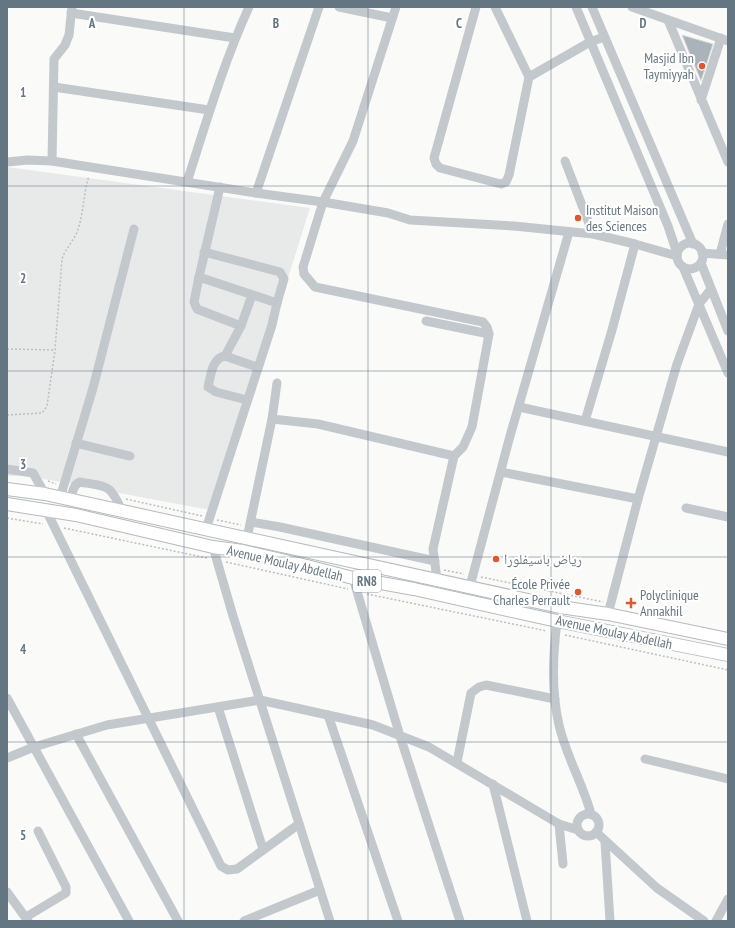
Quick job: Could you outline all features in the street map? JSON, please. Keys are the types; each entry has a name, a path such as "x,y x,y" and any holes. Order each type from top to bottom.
{"main road":[{"name":"Avenue Moulay Abdellah","path":"7,489 45,494 560,606 608,614 728,639"},
{"name":"Avenue Moulay Abdellah","path":"7,504 46,510 213,547 242,551 353,578 414,589 557,621 728,655"}],"street":[{"path":"187,182 209,110 235,38 249,7"},
{"path":"256,194 319,7"},
{"path":"339,7 392,18"},
{"path":"396,7 353,141 323,202 303,267 304,274 309,282 315,286 483,322 487,327 489,334 472,427 463,447 454,456 433,549 437,579"},
{"path":"476,7 434,158 436,164 440,168 501,184 506,182 509,175 529,78 495,7"},
{"path":"576,7 668,226 679,262 683,267 728,373"},
{"path":"632,7 725,39 701,100"},
{"path":"595,8 604,37 693,244"},
{"path":"52,161 54,58 65,45 69,35 71,10 235,38"},
{"path":"668,20 728,162"},
{"path":"529,78 590,42 604,37"},
{"path":"54,87 209,110"},
{"path":"7,162 28,160 52,161 256,194 323,202 388,213 422,222 514,226 593,234 677,255"},
{"path":"565,161 593,234"},
{"path":"220,187 204,252 194,302 198,310 241,326"},
{"path":"702,253 724,254 728,224"},
{"path":"65,499 76,443 93,388 134,229"},
{"path":"470,586 569,232"},
{"path":"585,421 612,330 635,244"},
{"path":"677,255 683,245 693,244 699,247 702,253 701,263 728,331"},
{"path":"204,252 280,272 284,279 275,315 206,529"},
{"path":"683,267 693,269 701,263"},
{"path":"199,277 277,303"},
{"path":"608,614 638,499 676,364 699,304 711,289"},
{"path":"225,356 241,326 252,295"},
{"path":"426,321 489,334"},
{"path":"247,400 216,392 208,386 215,363 219,357 225,356 257,367"},
{"path":"247,538 272,419 277,383"},
{"path":"519,407 728,452"},
{"path":"272,419 318,424 454,456"},
{"path":"76,443 130,456"},
{"path":"7,469 33,473 45,494"},
{"path":"501,472 638,499"},
{"path":"65,499 73,488 80,482 108,487 114,493 122,511"},
{"path":"686,508 728,517"},
{"path":"46,510 221,866 228,870 237,869 299,824"},
{"path":"250,522 280,527 435,561"},
{"path":"213,547 233,616 330,921"},
{"path":"353,578 400,736 460,921"},
{"path":"7,758 34,747 107,725 148,717 260,700 373,725 429,747 457,762 559,824 578,830 580,833 588,836 596,832 599,824 598,820 591,814 559,726 555,699 553,651 557,621"},
{"path":"457,762 471,693 479,687 486,685 555,699"},
{"path":"7,698 129,921"},
{"path":"218,707 264,849"},
{"path":"328,715 398,921"},
{"path":"76,734 178,921"},
{"path":"645,760 728,779"},
{"path":"493,784 527,921"},
{"path":"578,830 577,821 579,817 591,814"},
{"path":"559,824 563,864"},
{"path":"7,892 27,919 66,893 66,887 38,831"},
{"path":"596,832 605,842 657,888 704,921"},
{"path":"605,842 610,921"},
{"path":"244,921 320,890"},
{"path":"716,921 728,899"}],"path":[{"path":"7,415 42,413 47,406 55,350 62,259 65,251 74,240 78,230 92,167"},
{"path":"7,349 55,350"},
{"path":"7,518 54,525 357,592 728,670"}],"shaded area":[{"path":"7,167 310,208 215,511 28,476 7,476"}],"building":[{"name":"Masjid Ibn Taymiyyah","path":"682,35 713,44 701,81"}],"place":[{"name":"Masjid Ibn Taymiyyah","path":"702,66"},
{"name":"Institut Maison des Sciences","path":"578,218"},
{"name":"رياض باسيفلورا","path":"496,559"},
{"name":"École Privée Charles Perrault","path":"578,592"},
{"name":"Polyclinique Annakhil","path":"631,603"}]}
